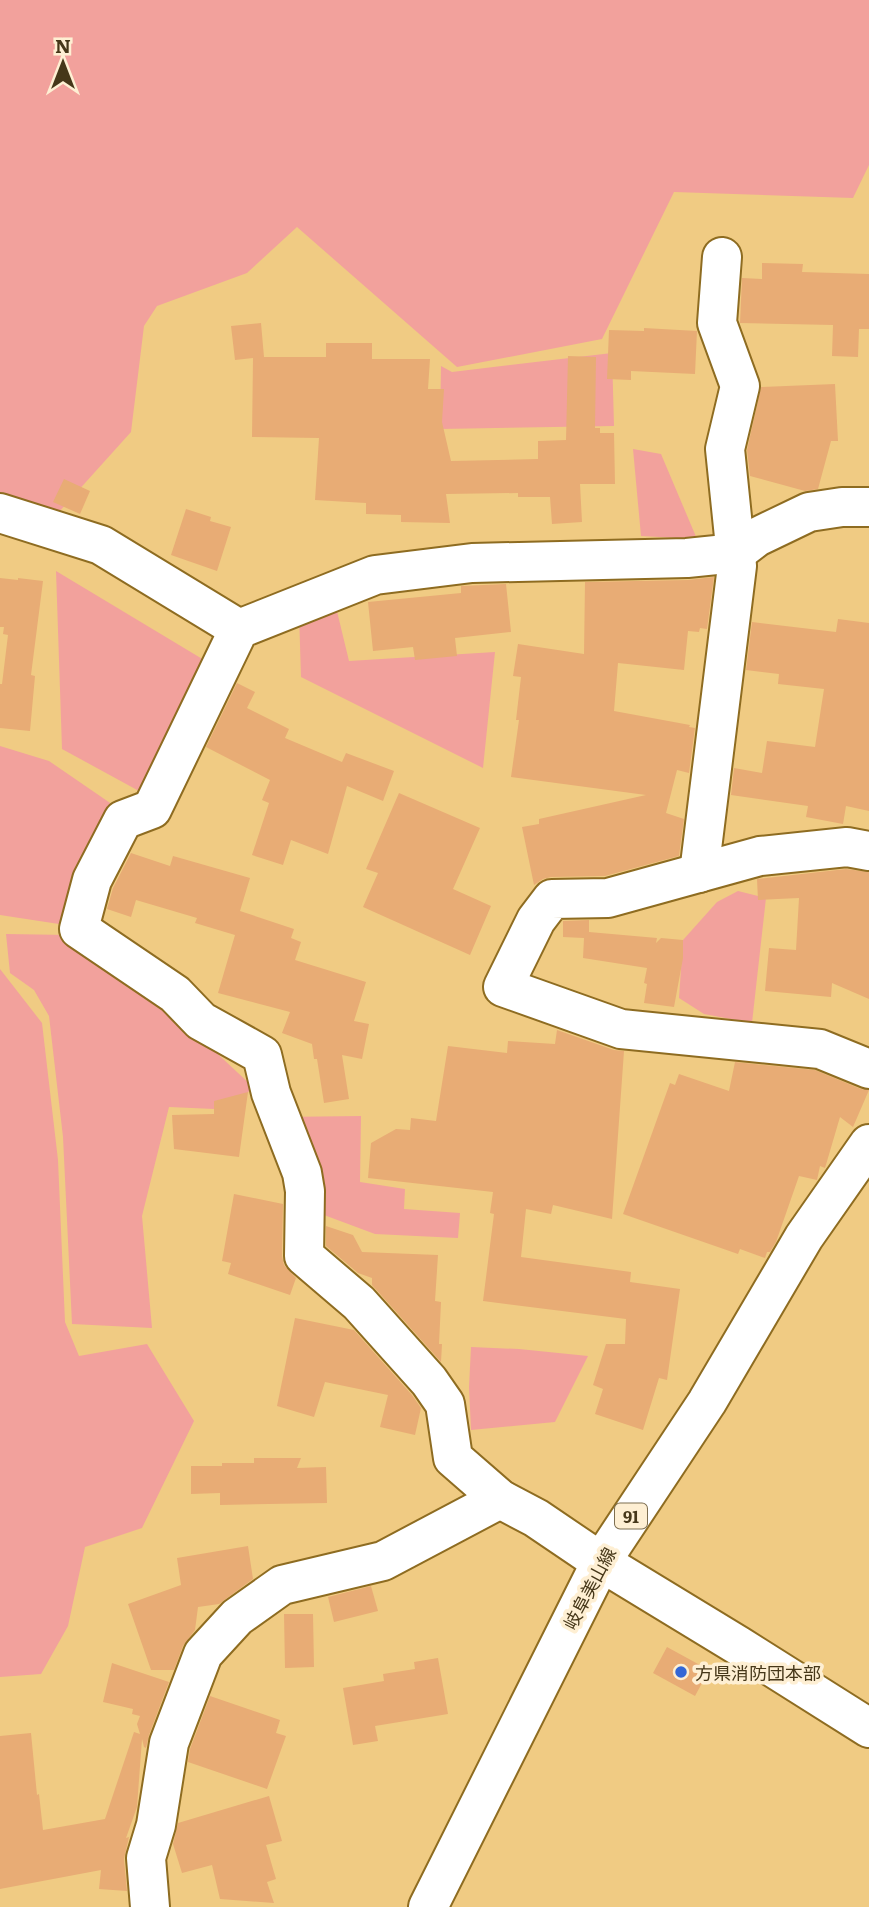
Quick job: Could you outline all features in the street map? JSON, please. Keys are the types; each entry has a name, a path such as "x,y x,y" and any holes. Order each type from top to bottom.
{"street":[{"path":"699,873 737,566 724,449 740,386 718,323 722,257"},
{"path":"869,507 842,507 809,512 757,537 736,553 687,558 472,563 375,575 239,629 152,809 124,820 92,880 79,929 175,993 201,1021 262,1055 271,1094 302,1172 305,1191 304,1256 359,1303 429,1381 445,1404 453,1458 500,1500 536,1518 601,1562 869,1728"},
{"path":"0,513 101,545 239,629"},
{"path":"869,851 847,847 760,856 608,898 552,899 536,920 503,987 621,1029 820,1049 869,1069"},
{"name":"岐阜美山線","path":"428,1907 601,1562 707,1402 804,1237 869,1144"},
{"path":"150,1907 146,1858 156,1825 169,1743 203,1654 237,1617 282,1585 383,1561 500,1500"}],"shaded area":[{"path":"0,0 869,0 869,165 853,198 674,192 602,339 457,367 297,227 247,273 157,306 144,326 131,432 49,523 0,501"},
{"path":"612,353 614,426 440,429 441,366 452,372"},
{"path":"633,449 661,454 697,539 641,536"},
{"path":"56,571 209,663 139,791 62,749"},
{"path":"335,603 349,661 495,652 483,768 301,677 299,613"},
{"path":"0,746 49,761 116,807 72,926 0,915"},
{"path":"738,891 766,898 752,1023 704,1014 679,998 683,940 717,902"},
{"path":"6,934 69,935 207,1044 252,1086 237,1110 169,1107 142,1216 152,1328 72,1324 63,1137 49,1016 34,990 10,973"},
{"path":"0,969 42,1023 58,1160 65,1322 79,1356 147,1344 194,1421 142,1528 85,1547 68,1626 41,1674 0,1677"},
{"path":"361,1116 360,1182 405,1189 404,1209 460,1213 458,1238 375,1234 324,1215 280,1117"},
{"path":"471,1347 588,1356 555,1422 471,1430"}],"building":[{"path":"762,263 803,264 802,272 869,274 869,329 859,329 858,357 832,356 833,325 740,323 742,278 762,279"},
{"path":"261,323 264,357 326,357 326,343 372,343 372,359 430,359 428,389 444,389 442,422 451,461 538,459 538,441 566,440 568,356 596,357 595,428 600,428 600,433 614,433 615,484 580,484 582,522 552,524 550,497 518,497 518,493 446,494 450,523 401,522 401,515 366,514 366,503 315,500 319,438 252,437 253,358 235,360 231,326"},
{"path":"644,328 697,331 695,374 631,371 631,380 607,379 609,330 644,331"},
{"path":"835,384 838,441 831,441 818,489 805,491 750,476 747,450 761,387"},
{"path":"64,479 90,491 80,514 53,502"},
{"path":"186,509 211,517 210,521 231,527 217,571 171,555"},
{"path":"714,577 707,629 700,628 699,632 688,631 684,670 618,663 614,711 695,728 689,773 677,770 666,813 684,819 679,856 605,876 551,877 534,885 522,827 539,824 539,819 646,795 511,777 519,720 516,720 521,677 513,676 518,644 584,654 585,582"},
{"path":"0,578 43,581 31,675 35,676 30,731 0,728 0,684 8,635 3,634 4,627 0,627"},
{"path":"506,584 511,632 455,638 457,656 415,660 413,647 373,651 368,602 461,593 461,586"},
{"path":"838,619 869,623 869,811 846,806 843,824 806,817 808,806 731,795 734,768 762,773 767,741 815,747 824,689 778,684 779,674 746,670 752,622 836,632"},
{"path":"237,683 255,692 247,708 289,729 285,738 342,762 346,753 394,771 383,801 347,786 328,854 291,840 283,865 252,855 269,803 262,800 270,780 206,747"},
{"path":"399,793 480,828 453,889 491,906 470,955 363,907 378,873 366,869"},
{"path":"131,853 170,866 173,856 250,878 240,911 294,929 291,938 301,942 295,960 366,982 354,1021 369,1024 362,1059 342,1055 349,1099 324,1103 312,1044 282,1033 290,1012 218,993 235,935 195,923 197,918 136,900 131,917 107,909 113,888"},
{"path":"846,869 869,872 869,999 832,983 831,997 765,991 769,948 796,950 799,898 758,900 757,879"},
{"path":"589,920 589,932 657,938 656,943 661,938 683,940 683,958 674,1007 644,1003 647,968 583,958 584,938 563,937 563,921"},
{"path":"557,1030 624,1051 612,1219 553,1205 551,1214 526,1209 521,1257 631,1272 630,1282 680,1289 667,1380 659,1378 643,1430 595,1414 603,1389 593,1385 606,1344 625,1344 626,1319 483,1301 494,1214 490,1213 493,1192 368,1178 371,1143 396,1129 410,1130 411,1118 436,1121 448,1046 507,1053 508,1041 555,1044"},
{"path":"735,1062 815,1070 869,1090 853,1127 840,1117 825,1168 820,1166 817,1180 799,1176 776,1242 765,1258 740,1249 738,1254 623,1214 670,1083 675,1085 679,1074 729,1091"},
{"path":"248,1092 239,1157 174,1149 172,1115 214,1114 214,1101"},
{"path":"234,1194 283,1204 282,1256 284,1265 296,1278 290,1295 228,1274 231,1263 222,1261"},
{"path":"326,1226 353,1235 362,1252 438,1255 435,1301 441,1302 441,1362 372,1285 372,1278 358,1273 326,1246"},
{"path":"295,1318 354,1330 421,1408 415,1435 380,1427 388,1395 325,1382 314,1417 277,1406"},
{"path":"254,1458 301,1458 297,1468 326,1467 327,1503 220,1505 220,1493 191,1494 191,1466 254,1463"},
{"path":"248,1546 253,1579 219,1604 198,1607 195,1630 183,1646 174,1670 151,1670 128,1604 181,1585 177,1558"},
{"path":"371,1586 378,1611 334,1622 328,1597"},
{"path":"284,1614 313,1614 314,1667 285,1668"},
{"name":"方県消防団本部","path":"667,1647 709,1670 695,1696 653,1673"},
{"path":"438,1658 448,1714 375,1726 378,1741 353,1745 343,1688 384,1681 383,1674 415,1669 414,1662"},
{"path":"112,1663 169,1682 146,1748 142,1739 137,1807 126,1838 129,1837 124,1859 127,1891 99,1889 101,1870 0,1889 0,1736 31,1733 43,1830 105,1819 134,1732 140,1734 137,1724 140,1716 132,1714 133,1709 103,1702"},
{"path":"210,1696 280,1720 276,1733 286,1736 267,1789 188,1762 190,1749"},
{"path":"269,1796 282,1841 266,1845 276,1879 267,1882 274,1903 220,1899 212,1865 182,1873 173,1844 178,1823"}],"place":[{"name":"方県消防団本部","path":"681,1672"}]}
